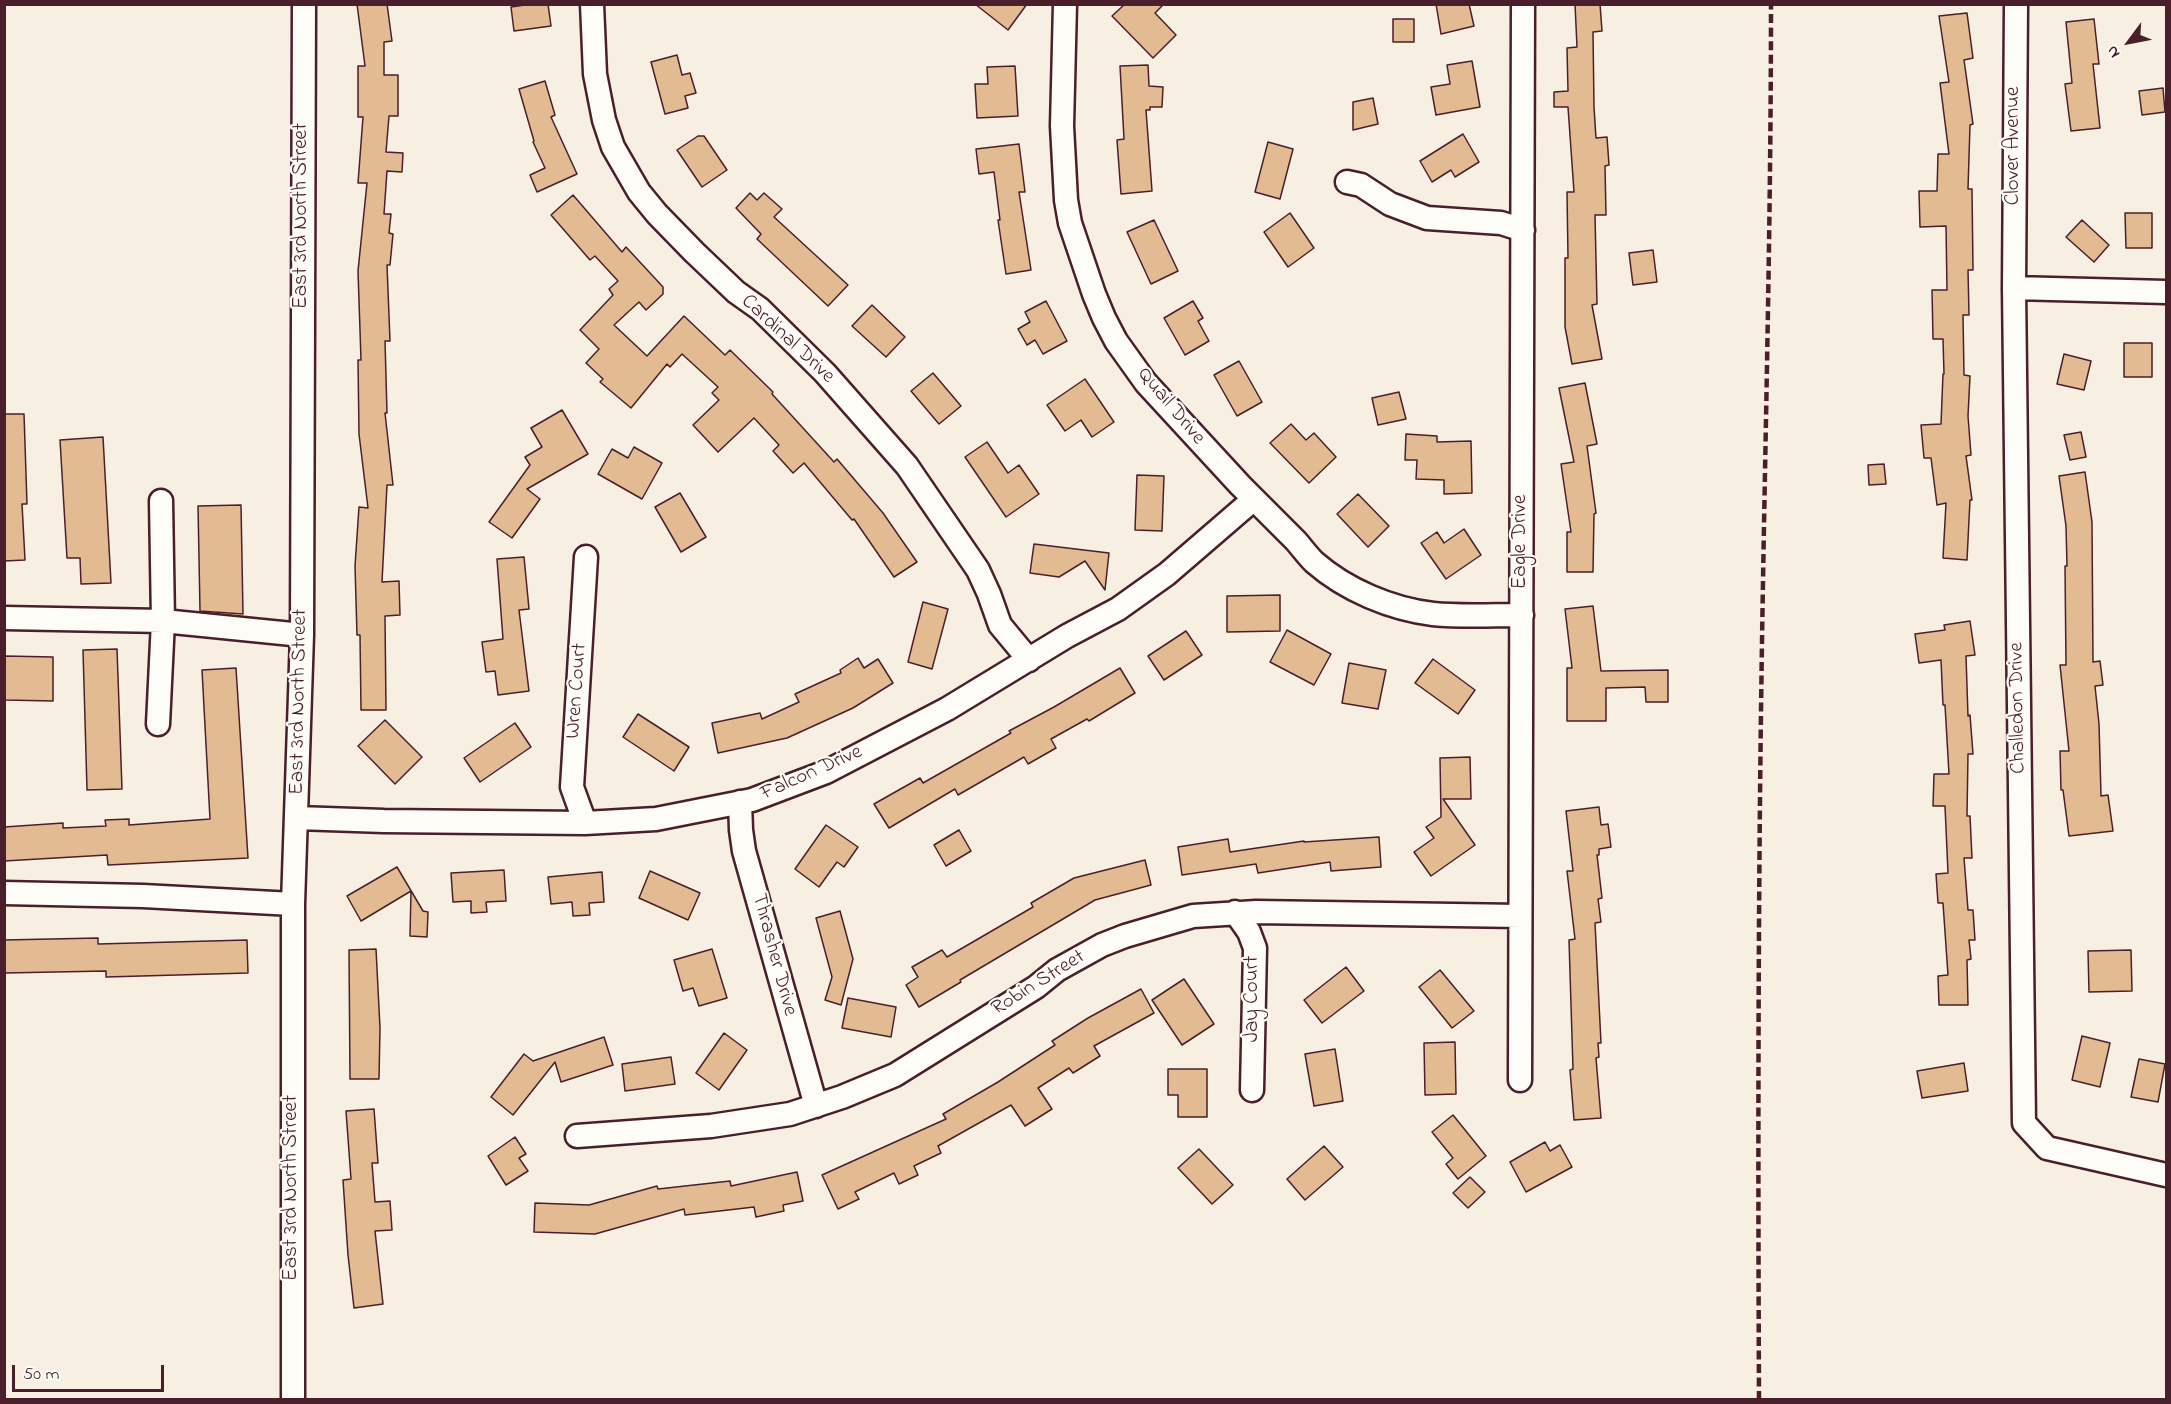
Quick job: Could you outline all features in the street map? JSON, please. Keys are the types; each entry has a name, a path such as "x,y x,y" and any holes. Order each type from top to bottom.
{"street":[{"name":"East 3rd North Street","path":"292,1400 294,904 302,635 304,4"},
{"name":"Cardinal Drive","path":"592,4 595,74 602,112 613,147 639,192 694,252 736,292 760,309 825,373 907,466 978,570 1000,625 1029,660"},
{"name":"Quail Drive","path":"1065,4 1062,126 1066,200 1070,223 1094,294 1116,341 1146,383 1313,561 1333,577 1385,602 1433,614 1521,615"},
{"name":"Eagle Drive","path":"1520,1080 1523,4"},
{"name":"Clover Avenue","path":"2014,288 2016,4"},
{"path":"1347,182 1362,185 1390,204 1427,218 1501,223 1523,230"},
{"path":"2014,288 2166,292"},
{"name":"Challedon Drive","path":"2014,288 2024,1124 2047,1148 2166,1175"},
{"name":"Falcon Drive","path":"297,818 585,823 657,819 752,800 826,772 946,709 1067,636 1118,609 1167,574 1254,499"},
{"path":"158,724 163,621 161,501"},
{"name":"Wren Court","path":"585,823 572,788 586,557"},
{"path":"4,618 163,621 302,635"},
{"name":"Thrasher Drive","path":"740,802 744,851 816,1106"},
{"path":"4,893 143,896 294,904"},
{"name":"Robin Street","path":"577,1136 711,1126 790,1114 842,1097 895,1075 1036,987 1057,970 1102,945 1193,916 1235,912 1520,916"},
{"name":"Jay Court","path":"1235,912 1249,932 1255,948 1252,1090"}],"building":[{"path":"357,4 387,4 392,41 384,42 384,75 398,75 398,116 389,116 386,152 403,153 402,172 387,171 384,214 391,214 389,233 393,234 390,265 387,265 390,341 385,341 387,413 385,413 393,485 387,485 382,582 399,581 400,615 385,616 386,710 361,710 360,635 357,635 355,566 359,507 368,508 359,434 358,360 361,360 358,271 367,183 358,183 363,117 358,117 358,66 365,66"},
{"path":"548,4 551,26 514,31 511,7"},
{"path":"975,4 1027,4 1008,30"},
{"path":"1125,4 1164,4 1155,13 1176,35 1153,58 1112,16"},
{"path":"1436,4 1469,4 1474,26 1441,34"},
{"path":"1575,4 1600,4 1602,31 1593,32 1594,107 1596,138 1607,137 1609,165 1605,166 1606,215 1595,215 1597,304 1592,305 1602,359 1572,364 1565,327 1565,258 1568,258 1567,192 1574,192 1568,107 1554,107 1554,92 1568,91 1567,48 1577,47"},
{"path":"1967,13 1973,58 1964,60 1973,124 1970,125 1968,189 1972,189 1973,270 1968,270 1969,315 1963,315 1964,375 1970,376 1968,416 1971,455 1966,456 1972,500 1970,500 1967,560 1943,558 1946,503 1937,505 1931,458 1924,458 1921,425 1941,424 1944,374 1943,339 1933,339 1932,290 1947,290 1946,226 1920,227 1919,191 1937,191 1938,154 1949,154 1940,83 1949,82 1939,16"},
{"path":"1393,19 1414,19 1414,42 1393,42"},
{"path":"2094,19 2099,64 2093,64 2100,128 2071,131 2065,84 2072,83 2066,22"},
{"path":"677,55 682,75 690,73 696,93 685,96 688,108 665,114 651,62"},
{"path":"1472,61 1480,107 1436,115 1431,87 1450,84 1447,65"},
{"path":"1148,65 1149,86 1163,87 1162,107 1150,107 1150,110 1146,110 1152,191 1121,194 1117,140 1124,139 1120,66"},
{"path":"1015,66 1018,116 977,118 975,84 988,84 987,67"},
{"path":"545,81 555,115 551,117 577,174 537,192 530,175 545,168 533,142 519,89"},
{"path":"2163,88 2165,112 2142,115 2139,91"},
{"path":"1373,98 1378,124 1353,130 1353,102"},
{"path":"1463,134 1479,162 1455,177 1451,170 1432,182 1420,161"},
{"path":"698,136 704,136 727,170 702,187 677,150"},
{"path":"1268,142 1293,149 1280,199 1255,192"},
{"path":"1019,144 1025,192 1019,192 1031,270 1006,274 994,172 979,174 976,149"},
{"path":"750,193 757,200 764,193 782,209 774,217 848,285 828,306 757,239 761,234 736,208"},
{"path":"573,195 622,252 626,247 663,287 663,294 646,310 639,302 614,325 647,356 684,316 725,355 730,350 773,392 772,394 834,462 837,459 883,513 917,562 894,577 854,519 852,520 804,463 793,473 773,451 779,445 754,418 718,452 693,425 719,400 712,393 718,387 682,354 670,367 667,364 631,408 600,382 603,379 586,363 599,349 580,330 613,295 609,289 618,281 595,256 590,260 551,215"},
{"path":"1290,213 1314,248 1288,267 1264,232"},
{"path":"2125,213 2152,213 2152,248 2126,248"},
{"path":"1154,220 1178,271 1151,284 1127,232"},
{"path":"2082,220 2109,245 2094,262 2066,237"},
{"path":"1653,250 1657,282 1633,285 1629,253"},
{"path":"1046,301 1067,341 1043,354 1035,340 1027,345 1018,329 1030,322 1025,312"},
{"path":"1193,301 1203,318 1198,321 1209,341 1185,355 1164,318"},
{"path":"872,305 905,337 886,357 852,326"},
{"path":"2124,343 2152,343 2152,377 2124,377"},
{"path":"2064,354 2091,361 2084,390 2057,384"},
{"path":"1239,361 1262,402 1237,416 1214,375"},
{"path":"933,373 961,406 939,424 911,391"},
{"path":"1085,379 1114,422 1092,437 1081,420 1065,431 1047,405"},
{"path":"1585,383 1597,444 1587,446 1596,513 1594,514 1593,572 1567,572 1567,532 1571,532 1561,464 1574,462 1559,388"},
{"path":"1399,392 1406,419 1378,425 1372,398"},
{"path":"562,410 588,454 527,489 540,499 512,538 489,522 530,465 525,457 542,447 531,428"},
{"path":"4,414 24,414 27,504 22,504 25,560 4,561"},
{"path":"1291,424 1306,440 1314,433 1336,457 1309,483 1270,443"},
{"path":"2081,432 2086,457 2070,460 2064,435"},
{"path":"1406,434 1437,436 1437,442 1471,441 1472,493 1444,494 1444,480 1416,479 1417,460 1405,460"},
{"path":"103,437 111,583 81,584 80,558 67,558 60,440"},
{"path":"987,442 1008,473 1019,465 1039,494 1006,517 965,457"},
{"path":"634,447 662,463 642,499 598,474 612,449 628,458"},
{"path":"1884,464 1886,484 1869,485 1868,465"},
{"path":"2085,472 2092,522 2093,662 2100,661 2103,685 2095,686 2099,724 2101,796 2108,795 2113,831 2069,836 2063,790 2061,790 2060,751 2069,751 2060,665 2066,665 2065,566 2067,566 2066,526 2059,476"},
{"path":"1137,475 1164,476 1162,531 1135,530"},
{"path":"680,493 706,537 681,552 655,507"},
{"path":"1358,494 1389,526 1368,547 1337,514"},
{"path":"241,505 243,614 200,611 198,506"},
{"path":"1464,529 1481,555 1446,579 1421,543 1437,532 1444,543"},
{"path":"1034,544 1109,553 1105,590 1085,561 1059,577 1030,573"},
{"path":"524,557 529,609 519,610 529,691 498,695 495,671 486,672 482,642 503,639 497,559"},
{"path":"1280,595 1280,631 1227,632 1227,596"},
{"path":"923,602 948,609 932,669 908,662"},
{"path":"1593,606 1601,671 1668,670 1668,702 1646,702 1645,687 1606,688 1606,721 1567,721 1567,668 1572,668 1565,609"},
{"path":"1970,621 1975,655 1966,656 1968,716 1970,715 1973,754 1968,754 1967,816 1970,816 1972,858 1964,858 1968,910 1973,910 1975,940 1969,940 1971,959 1967,960 1968,1005 1939,1005 1938,976 1948,975 1943,903 1938,903 1936,874 1948,873 1945,806 1933,806 1934,774 1949,774 1945,705 1943,705 1941,660 1919,663 1915,634 1945,630 1944,625"},
{"path":"1287,630 1331,654 1314,685 1270,662"},
{"path":"1186,631 1202,655 1164,680 1148,656"},
{"path":"117,649 122,789 87,790 83,650"},
{"path":"5,656 53,657 53,701 5,700"},
{"path":"858,658 864,668 878,659 893,683 853,708 787,738 718,753 712,723 760,713 762,719 799,702 795,694 841,673 840,670"},
{"path":"1433,659 1475,690 1458,714 1415,683"},
{"path":"1349,663 1386,670 1378,709 1342,703"},
{"path":"236,668 248,858 108,865 107,855 4,861 4,827 63,823 63,828 106,826 105,820 129,819 129,825 210,819 202,670"},
{"path":"1120,668 1135,693 1089,721 1087,719 1051,739 1056,748 1028,764 1024,757 958,795 955,789 889,828 874,804 920,778 923,783"},
{"path":"638,714 689,747 674,771 623,737"},
{"path":"385,720 422,757 395,784 358,746"},
{"path":"515,723 531,747 480,782 464,758"},
{"path":"1470,757 1471,799 1443,799 1475,845 1431,876 1414,852 1434,838 1426,827 1441,817 1440,758"},
{"path":"1599,807 1601,825 1608,824 1611,847 1599,849 1599,855 1597,855 1602,898 1598,899 1601,922 1595,923 1601,1043 1598,1043 1599,1057 1596,1058 1601,1118 1574,1120 1570,1070 1573,1069 1569,940 1575,939 1567,871 1573,871 1566,811"},
{"path":"826,825 858,847 844,867 837,862 819,887 795,869"},
{"path":"959,830 971,851 946,866 934,845"},
{"path":"1379,837 1381,867 1331,871 1330,862 1258,873 1256,864 1182,875 1178,847 1228,839 1230,852 1304,841"},
{"path":"1145,860 1151,885 1095,900 919,1007 906,985 918,977 912,967 942,950 947,957 1033,907 1031,903 1074,878"},
{"path":"397,867 423,911 428,912 427,937 410,936 411,891 361,921 347,896"},
{"path":"504,870 506,901 486,902 487,912 471,913 471,901 453,902 451,873"},
{"path":"650,871 700,893 688,920 639,898"},
{"path":"602,872 604,902 589,903 590,915 573,916 572,902 551,904 548,877"},
{"path":"840,911 853,959 841,1005 825,1000 832,977 816,918"},
{"path":"98,938 98,944 247,940 248,973 106,977 106,971 4,973 4,940"},
{"path":"376,949 380,1028 379,1079 350,1079 349,950"},
{"path":"712,949 727,998 699,1006 693,988 683,991 674,960"},
{"path":"2131,950 2132,991 2089,992 2088,951"},
{"path":"1346,967 1364,991 1322,1023 1304,1000"},
{"path":"1440,970 1474,1011 1452,1028 1419,987"},
{"path":"1184,979 1214,1024 1182,1045 1152,1000"},
{"path":"1141,989 1154,1013 1094,1046 1100,1056 1073,1073 1069,1068 1038,1088 1052,1109 1025,1126 1011,1105 938,1146 941,1153 914,1166 918,1175 899,1184 894,1173 855,1192 859,1199 838,1209 822,1175 946,1119 943,1114 1055,1045 1052,1041"},
{"path":"848,998 896,1007 891,1037 842,1028"},
{"path":"724,1033 747,1050 719,1090 696,1073"},
{"path":"2082,1036 2110,1043 2100,1087 2072,1080"},
{"path":"604,1037 613,1065 561,1082 555,1062 513,1115 491,1097 524,1054 533,1061"},
{"path":"1455,1042 1456,1094 1425,1095 1424,1043"},
{"path":"1335,1049 1343,1101 1314,1106 1305,1054"},
{"path":"671,1057 675,1084 625,1091 622,1064"},
{"path":"2139,1059 2165,1064 2158,1102 2131,1097"},
{"path":"1964,1063 1968,1091 1922,1098 1917,1071"},
{"path":"1168,1069 1207,1069 1207,1117 1178,1117 1178,1095 1168,1095"},
{"path":"374,1109 378,1163 372,1163 375,1202 390,1201 392,1230 375,1231 383,1304 354,1308 343,1180 351,1179 346,1111"},
{"path":"1453,1115 1486,1156 1458,1179 1446,1164 1453,1158 1432,1132"},
{"path":"515,1137 526,1154 519,1158 528,1171 506,1185 488,1156"},
{"path":"1545,1142 1550,1151 1560,1145 1572,1167 1526,1192 1510,1162"},
{"path":"1324,1146 1343,1167 1305,1200 1287,1179"},
{"path":"1199,1149 1233,1185 1212,1204 1178,1168"},
{"path":"797,1172 803,1201 783,1205 784,1211 756,1217 754,1207 685,1215 684,1209 595,1234 534,1232 535,1203 589,1205 657,1186 658,1189 730,1181 731,1186"},
{"path":"1470,1177 1485,1192 1468,1208 1453,1193"}],"railway":[{"path":"1759,1400 1760,798 1771,4"}]}
